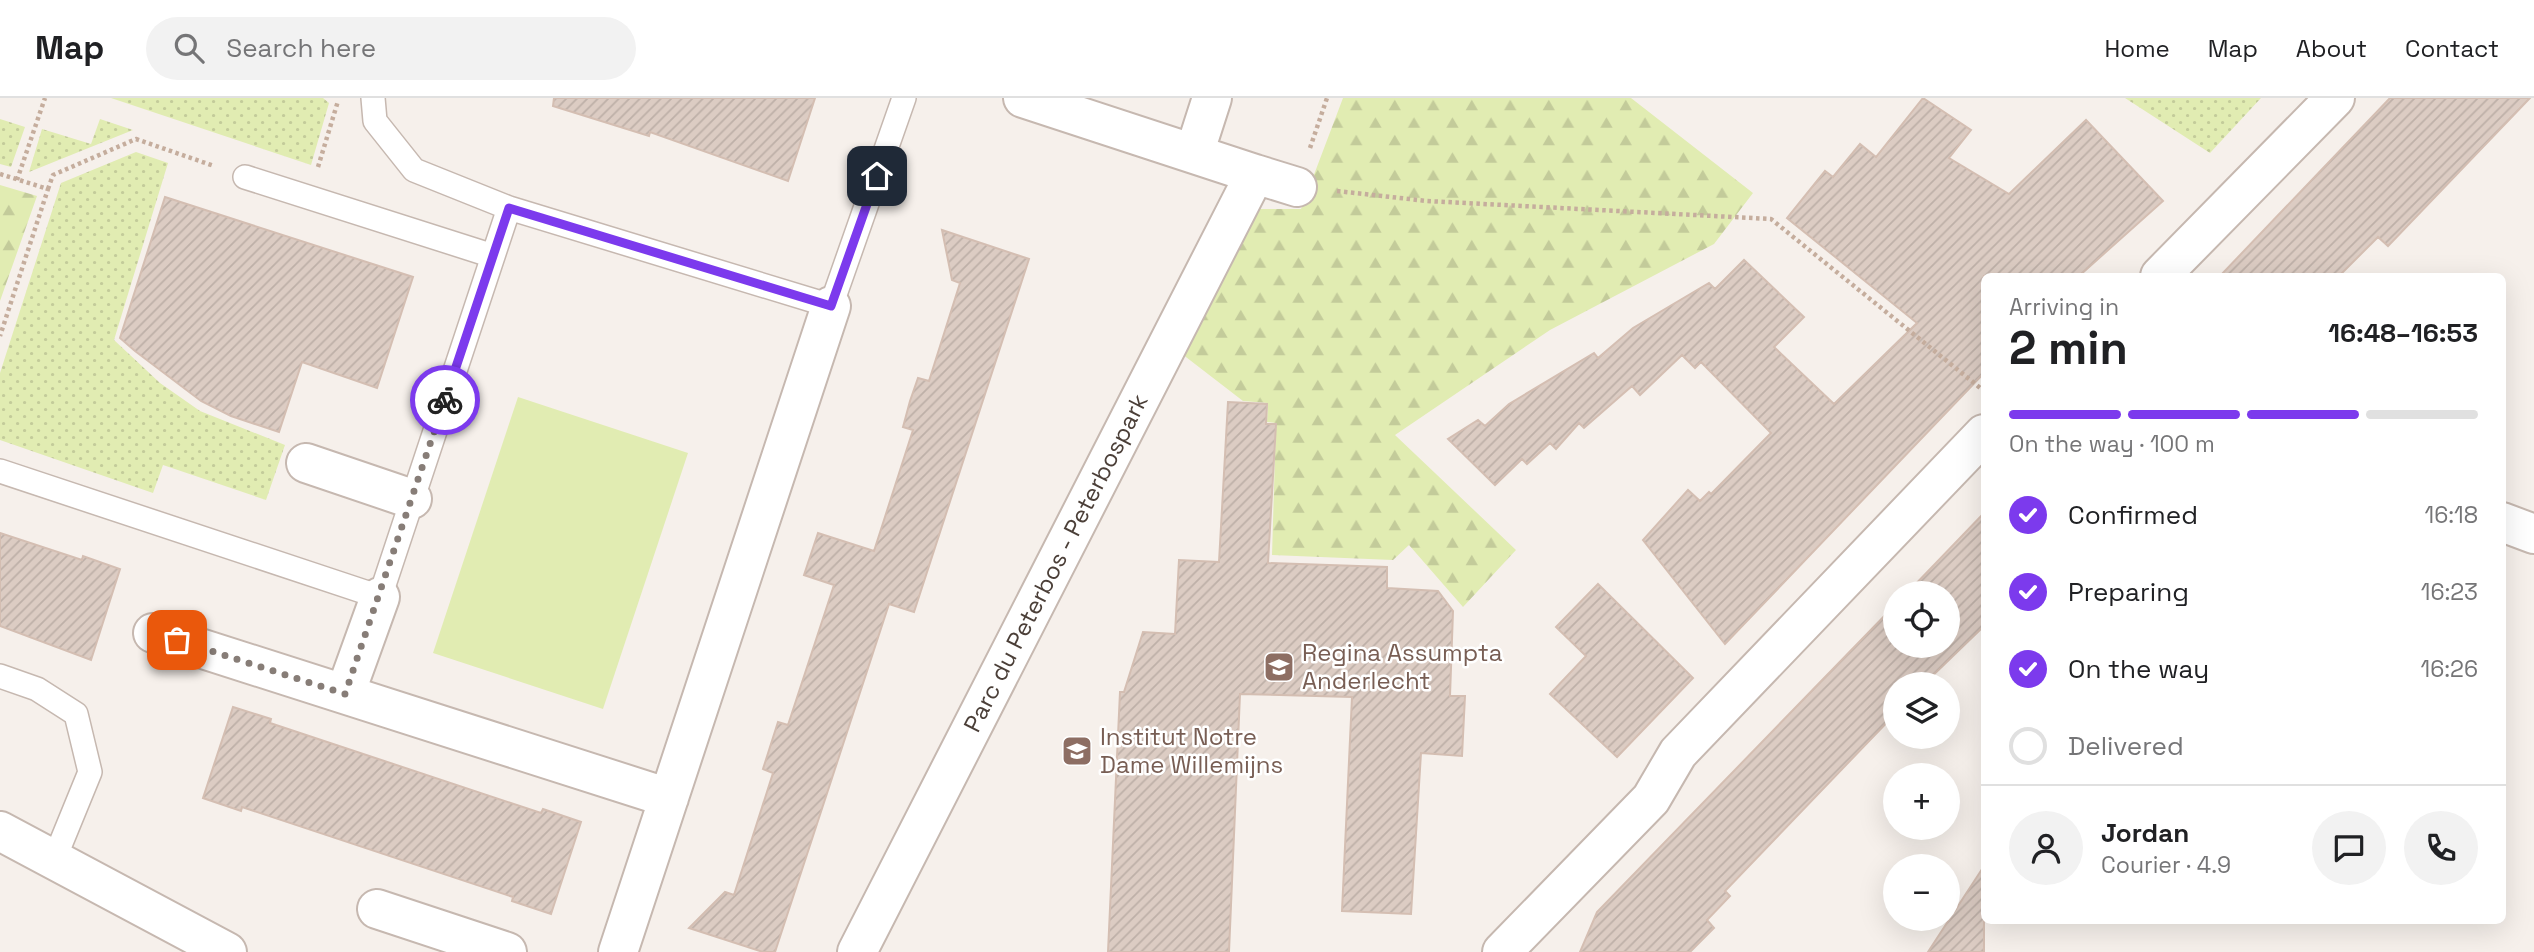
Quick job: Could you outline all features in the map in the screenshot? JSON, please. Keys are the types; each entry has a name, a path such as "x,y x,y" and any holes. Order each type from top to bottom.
{"street":[{"path":"1023,98 1297,187"},
{"path":"1194,154 1212,98"},
{"path":"2163,273 2335,98"},
{"name":"Parc du Peterbos - Peterbospark","path":"857,952 1255,174"},
{"path":"618,952 831,306"},
{"path":"1502,952 1651,799 1678,752 1981,437"},
{"path":"306,463 412,499"},
{"path":"2506,524 2534,534"},
{"path":"345,694 380,597"},
{"path":"153,633 669,798"},
{"path":"0,831 227,952"},
{"path":"377,909 507,952"}],"lane":[{"path":"373,98 375,121 414,170 509,208 831,306 904,98"},
{"path":"245,177 493,256"},
{"path":"0,471 380,597 509,208"},
{"path":"0,676 37,689 76,714 90,772 54,860"}],"path":[{"path":"18,180 45,98"},
{"path":"309,198 339,98"},
{"path":"1327,98 1297,187 1427,201 1771,219 1981,390"},
{"path":"0,336 53,175 136,139 245,177"},
{"path":"0,174 48,190"}],"green space":[{"path":"111,98 323,98 329,103 311,165"},
{"path":"1343,98 1631,98 1753,193 1714,244 1550,330 1395,435 1516,550 1463,607 1409,545 1393,560 1272,555 1276,423 1267,422 1268,403 1243,401 1182,354 1260,209 1301,209"},
{"path":"2125,98 2261,98 2210,153"},
{"path":"0,119 25,127 11,167 0,164"},
{"path":"100,119 133,130 29,172 42,129 91,144"},
{"path":"136,152 168,163 114,340 160,383 200,411 285,445 266,500 163,465 153,493 0,440 0,373 61,183"},
{"path":"0,185 37,196 0,301"},
{"path":"518,397 688,453 603,709 433,653"}],"building":[{"path":"554,98 815,98 788,181 650,132 649,136 553,106"},
{"path":"1923,98 1971,130 1949,158 2009,194 2086,120 2163,201 2082,273 1981,273 1981,376 1725,644 1643,540 1688,490 1700,501 1709,492 1711,494 1771,433 1701,362 1695,368 1682,355 1640,395 1632,386 1584,428 1579,423 1556,449 1550,443 1527,464 1522,459 1495,485 1448,439 1478,420 1485,426 1509,404 1594,353 1598,358 1633,328 1709,283 1715,289 1744,260 1804,317 1774,347 1834,404 1917,323 1787,218 1825,171 1833,177 1860,144 1876,157"},
{"path":"2390,98 2530,98 2388,246 2378,237 2342,273 2223,273"},
{"path":"165,197 413,277 377,388 302,362 279,432 231,416 201,401 120,338"},
{"path":"942,230 1029,259 914,612 889,604 775,952 763,952 689,928 725,892 734,895 773,773 763,769 778,722 788,725 834,585 804,575 818,533 874,551 913,430 903,427 910,401 918,378 929,381 960,283 952,280"},
{"name":"Regina Assumpta Anderlecht","path":"1228,402 1267,404 1266,424 1276,424 1268,563 1387,567 1387,588 1438,591 1453,611 1450,696 1465,696 1462,756 1421,753 1411,914 1342,911 1352,697 1240,694 1229,952 1108,952 1120,692 1124,692 1143,632 1175,634 1179,560 1219,562"},
{"path":"1981,516 1981,629 1960,649 1960,581 1919,581"},
{"path":"0,533 82,560 83,556 120,569 91,660 0,626"},
{"path":"1598,584 1693,678 1617,757 1550,694 1586,656 1556,627"},
{"path":"1883,617 1883,658 1951,658 1936,672 1883,672 1883,726 1725,891 1730,896 1707,920 1714,928 1690,952 1580,952 1597,912"},
{"path":"233,707 271,719 270,723 541,813 543,809 581,822 551,914 512,901 513,897 242,807 241,811 203,798"},
{"path":"1981,871 1981,924 1984,924 1984,952 1928,952 1942,931 1960,931 1960,903"}],"way so far":[{"path":"177,640 345,694 445,400"}],"place":[{"name":"Regina Assumpta Anderlecht","path":"1279,667"},
{"name":"Institut Notre Dame Willemijns","path":"1077,751"}],"route":[{"path":"445,400 509,208 831,306 877,176"}]}
